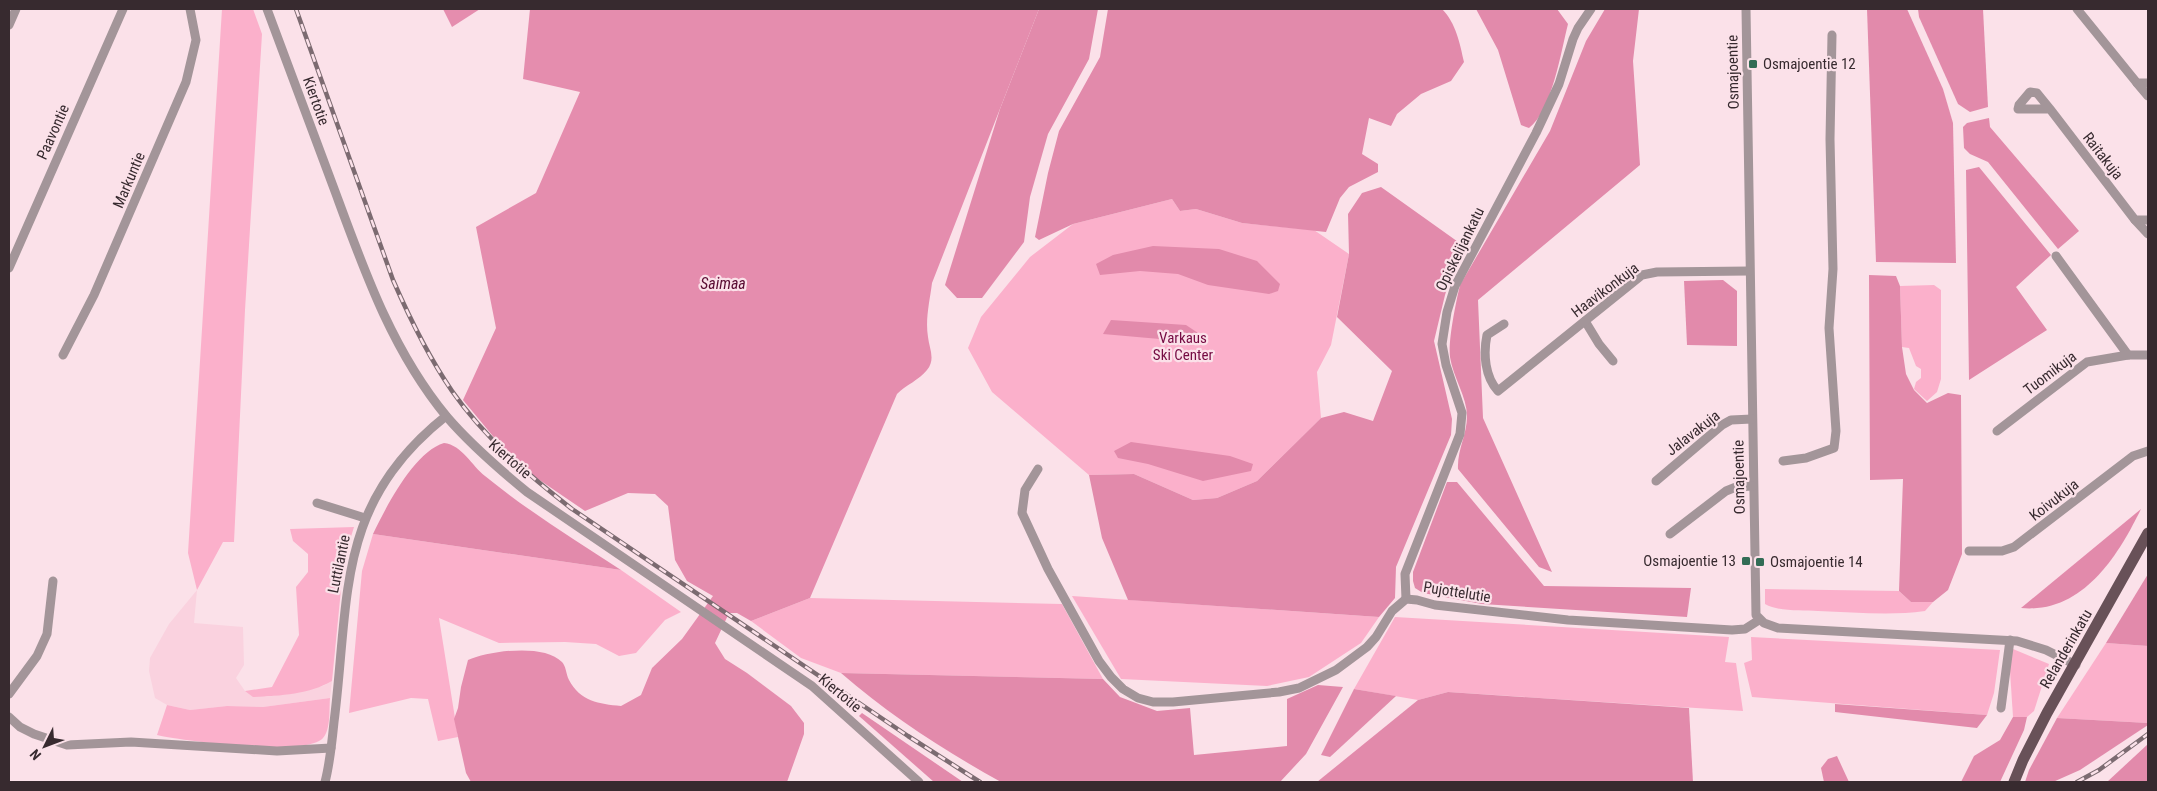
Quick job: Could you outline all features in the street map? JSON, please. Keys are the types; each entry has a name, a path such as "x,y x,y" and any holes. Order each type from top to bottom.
{"main road":[{"name":"Relanderinkatu","path":"2014,782 2043,721 2076,665 2148,533"}],"street":[{"path":"9,25 16,9"},
{"name":"Paavontie","path":"9,268 123,9"},
{"name":"Markuntie","path":"63,355 94,296 186,82 196,40 190,9"},
{"name":"Kiertotie","path":"267,9 366,275 388,328 446,416 497,468 528,492 812,686 920,782"},
{"name":"Opiskelijankatu","path":"1406,599 1405,574 1460,434 1462,413 1446,365 1442,344 1447,312 1455,286 1536,133 1559,84 1573,38 1591,9"},
{"name":"Osmajoentie","path":"1746,9 1755,608 1759,620"},
{"path":"2077,9 2148,96"},
{"path":"1782,461 1806,458 1834,448 1836,431 1829,328 1835,273 1830,139 1832,35"},
{"path":"2136,83 2148,83"},
{"name":"Raitakuja","path":"2050,109 2135,220 2148,234"},
{"path":"2135,220 2148,220"},
{"path":"2056,256 2128,355"},
{"name":"Haavikonkuja","path":"1504,324 1487,335 1485,343 1488,376 1498,391 1642,275 1649,273 1749,271"},
{"path":"1585,321 1613,362"},
{"name":"Tuomikuja","path":"1997,431 2087,362 2128,355 2148,355"},
{"name":"Luttilantie","path":"325,782 338,690 345,601 351,563 365,518 375,496 389,474 411,449 446,416"},
{"name":"Jalavakuja","path":"1656,481 1722,425 1731,420 1752,419"},
{"name":"Koivukuja","path":"1969,551 2002,551 2014,547 2133,456 2148,451"},
{"name":"Pujottelutie","path":"1038,469 1024,490 1022,513 1048,569 1099,661 1111,677 1123,689 1138,698 1153,702 1173,702 1279,692 1299,688 1336,670 1367,647 1376,637 1392,611 1406,599 1434,605 1568,620 1713,629 1745,629 1759,620"},
{"path":"1670,534 1726,491 1753,486"},
{"path":"317,503 365,518"},
{"path":"9,694 37,656 47,634 53,581"},
{"path":"1759,620 1778,628 2010,640 2046,650 2076,665"},
{"path":"2001,708 2010,640"},
{"path":"9,717 20,727 34,734 67,745 131,742 277,752 331,748"}],"shaded area":[{"path":"1039,9 1098,9 1089,59 1048,134 1030,197 1024,242 982,298 957,298 945,285 1000,109"},
{"path":"1108,9 1442,9 1454,27 1464,62 1451,81 1421,94 1397,114 1391,126 1369,118 1362,154 1378,164 1378,172 1349,187 1340,198 1326,232 1242,223 1196,209 1180,211 1172,199 1073,224 1039,240 1035,237 1059,131 1100,57"},
{"path":"1476,9 1557,9 1568,24 1550,95 1537,120 1529,128 1521,125 1498,50"},
{"path":"1605,9 1639,9 1633,61 1640,165 1478,300 1483,418 1552,572 1539,567 1458,469 1467,416 1465,402 1450,357 1450,341 1460,285 1550,131 1586,41"},
{"path":"1867,9 1907,9 1943,89 1953,123 1956,263 1876,262"},
{"path":"1918,9 1983,9 1988,107 1970,112 1958,104 1919,17"},
{"path":"1989,118 1990,127 2079,231 2058,249 1988,162 1970,154 1964,148 1963,127 1967,123"},
{"path":"1979,167 2051,255 2016,287 2047,330 1969,380 1966,170"},
{"path":"1381,187 1461,244 1445,295 1434,341 1452,419 1451,435 1396,567 1395,598 1379,617 1128,600 1102,538 1089,475 1134,474 1193,500 1217,498 1257,481 1321,418 1344,412 1373,421 1392,371 1337,317 1349,254 1348,214 1362,193"},
{"path":"1153,246 1219,249 1257,261 1280,284 1278,291 1269,294 1208,285 1178,274 1140,271 1100,275 1096,264 1113,255"},
{"path":"1869,275 1896,276 1900,286 1902,347 1906,374 1914,390 1927,403 1948,393 1961,395 1962,554 1948,590 1933,602 1911,602 1899,591 1903,479 1870,480"},
{"path":"1723,280 1737,291 1737,346 1687,345 1684,281"},
{"path":"1111,320 1186,325 1204,337 1205,343 1103,334"},
{"path":"1131,442 1230,456 1253,464 1251,471 1203,481 1148,464 1118,458 1114,451"},
{"path":"444,443 456,448 480,472 518,501 621,570 373,534 393,496 412,469 433,448"},
{"path":"1447,482 1457,482 1544,586 1691,588 1687,617 1482,604 1423,593 1415,588 1413,572"},
{"path":"2141,509 2109,563 2080,592 2062,602 2043,607 2021,608"},
{"path":"2148,574 2148,646 2106,643"},
{"path":"197,590 194,623 243,627 244,665 236,678 245,691 267,697 323,686 332,681 330,698 263,707 227,706 190,710 167,705 155,698 149,671 150,658 169,624"},
{"path":"841,673 1103,679 1120,697 1157,711 1190,708 1194,755 1287,746 1287,699 1318,685 1343,687 1306,754 1280,782 1001,782 918,732"},
{"path":"1354,689 1396,696 1330,757 1321,755"},
{"path":"1448,692 1689,708 1693,782 1317,782 1418,700"},
{"path":"1835,704 1987,715 1977,728 1835,712"},
{"path":"862,713 963,782 934,782 859,716"},
{"path":"2013,717 2027,717 2024,730 2000,782 1961,782 1974,756 2000,740"},
{"path":"2057,718 2148,723 2148,725 2080,770 2053,782 2025,782 2029,770"},
{"path":"2148,744 2148,782 2107,782"},
{"path":"1837,756 1849,782 1824,782 1821,768 1828,759"}],"green space":[{"path":"222,9 253,9 262,34 245,310 234,542 223,542 197,590 188,553"},
{"name":"Varkaus Ski Center","path":"1172,199 1180,211 1196,209 1242,223 1314,230 1349,254 1331,345 1317,372 1321,418 1257,481 1217,498 1193,500 1134,474 1089,475 992,392 968,348 981,317 1030,257 1073,224"},
{"path":"1934,285 1941,290 1941,379 1937,392 1927,401 1914,389 1916,382 1921,378 1921,369 1916,366 1909,348 1902,347 1900,286"},
{"path":"354,527 344,559 332,681 304,692 253,697 245,691 272,687 299,635 296,587 308,572 308,554 293,541 290,529"},
{"path":"373,534 621,570 681,612 665,620 636,653 619,656 596,644 565,642 499,643 439,618 458,737 438,741 428,699 411,698 349,713 362,571"},
{"path":"1765,589 1899,591 1911,602 1933,602 1925,611 1898,613 1791,610 1771,607 1765,604"},
{"path":"1072,596 1379,617 1361,643 1309,677 1267,686 1121,679"},
{"path":"810,598 1062,604 1103,679 841,673 801,658 751,621"},
{"path":"1395,617 1729,637 1725,662 1736,663 1743,711 1448,692 1418,700 1354,689"},
{"path":"1751,637 2000,650 1994,693 1987,715 1752,697 1744,663 1752,660"},
{"path":"2106,643 2148,646 2148,723 2057,718"},
{"path":"2013,649 2049,664 2034,711 2027,717 2013,717 2009,656"},
{"path":"330,698 326,734 323,738 312,744 270,747 244,746 192,741 157,735 167,705 190,710 227,706 263,707"}],"water":[{"path":"443,9 480,9 452,27"},
{"name":"Saimaa","path":"530,9 1039,9 932,283 927,323 932,358 930,366 920,377 897,394 810,598 751,621 737,613 729,613 715,643 725,659 791,706 804,723 804,734 787,782 471,782 466,773 454,719 468,660 489,654 516,650 543,652 554,656 562,662 573,687 584,697 605,704 621,706 641,695 652,668 682,639 713,596 687,581 675,560 668,506 655,494 628,493 585,511 516,464 463,400 496,328 476,227 536,193 580,92 523,79"}],"railway":[{"path":"296,9 393,280 435,364 452,391 492,440 539,483 572,509 908,736 980,782"},
{"path":"2077,782 2099,770 2148,734"}],"place":[{"name":"Osmajoentie 12","path":"1753,64"},
{"name":"Osmajoentie 13","path":"1746,561"},
{"name":"Osmajoentie 14","path":"1760,562"}]}
